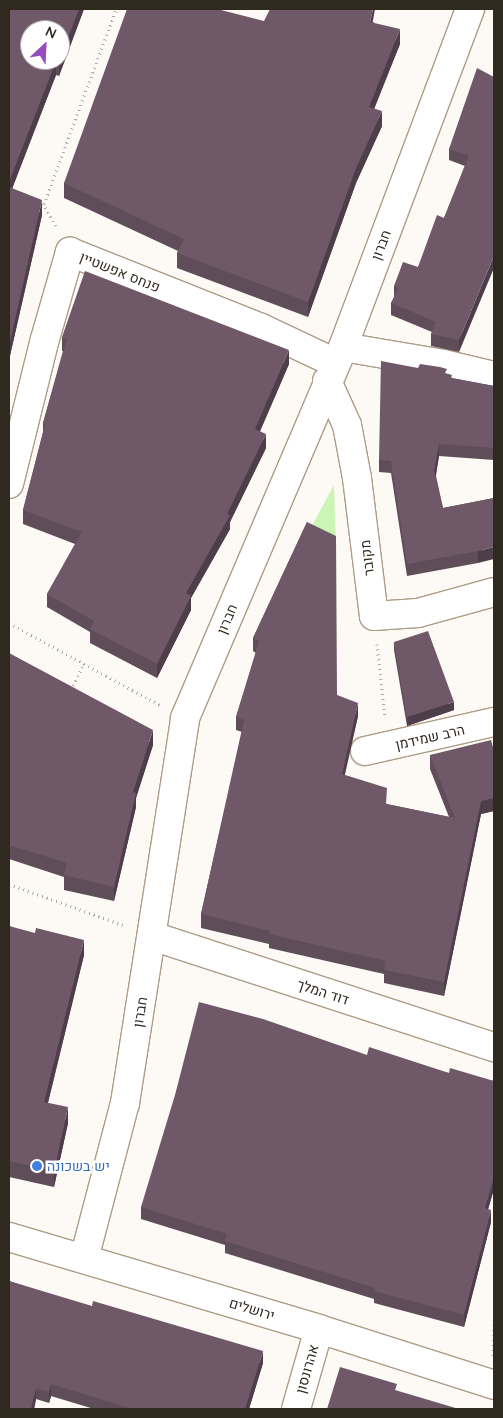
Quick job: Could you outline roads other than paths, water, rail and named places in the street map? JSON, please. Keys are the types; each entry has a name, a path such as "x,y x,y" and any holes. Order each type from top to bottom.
{"street":[{"name":"חברון","path":"84,1259 125,1103 185,718 335,364 470,9"},
{"name":"פנחס אפשטיין","path":"9,484 45,339 70,252 261,328 335,364"},
{"path":"335,364 443,364 494,376"},
{"name":"מקובר","path":"335,364 357,478 374,616 418,613 494,592"},
{"name":"הרב שמידמן","path":"377,749 494,722"},
{"name":"דוד המלך","path":"152,936 494,1047"},
{"name":"ירושלים","path":"9,1237 319,1329 494,1385"},
{"name":"אהרונסון","path":"296,1409 319,1329"}],"place":[{"name":"יש בשכונה","path":"37,1166"}]}
